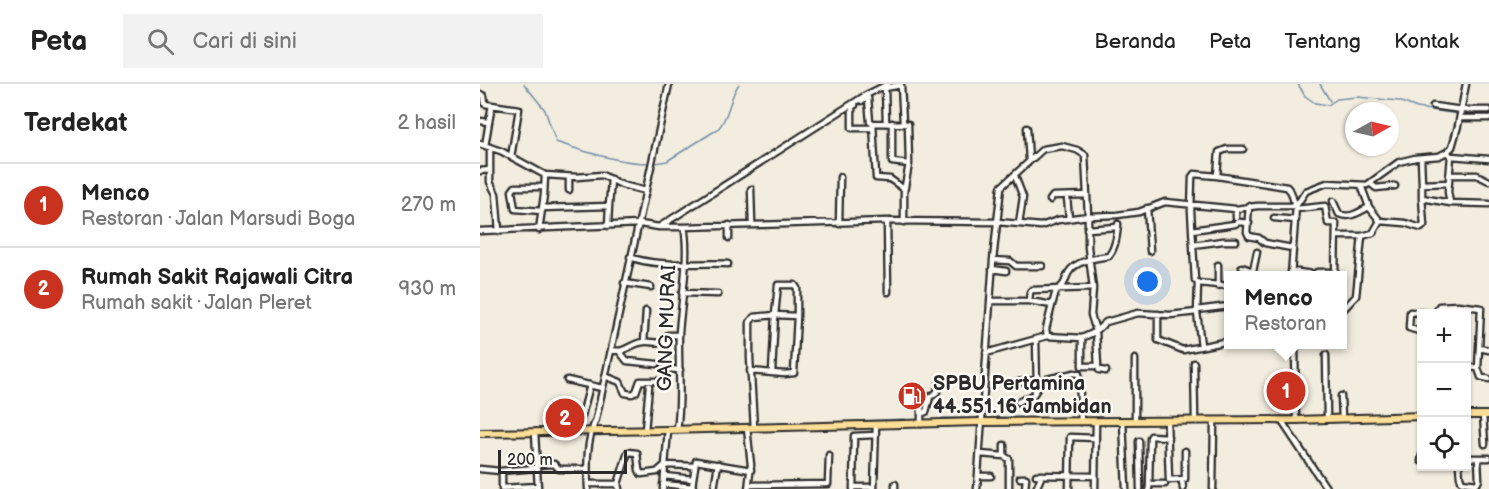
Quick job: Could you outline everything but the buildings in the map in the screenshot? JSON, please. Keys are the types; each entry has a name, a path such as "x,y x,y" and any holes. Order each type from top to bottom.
{"main road":[{"path":"480,433 981,422 1296,420 1417,416"}],"street":[{"path":"669,84 596,419 590,432 586,469 588,487 619,487 627,453 637,453 639,471 642,474 657,472 665,465 694,466"},
{"path":"657,228 866,95 888,84"},
{"path":"1450,202 1449,154 1461,114 1466,84"},
{"path":"903,123 901,85 885,88 892,162 909,164"},
{"path":"480,94 484,96 485,104 519,109 511,157"},
{"path":"904,189 890,179 875,178 873,126 870,122 868,98 852,106 852,128 873,126 889,123 908,124 909,164 904,189 904,222"},
{"path":"492,105 485,146 490,170 490,184 496,194 499,231"},
{"path":"1433,106 1461,114 1489,118"},
{"path":"1461,114 1489,110"},
{"path":"480,121 489,122"},
{"path":"1027,128 1029,160"},
{"path":"485,146 545,175 569,177 602,175 622,185 646,191"},
{"path":"977,489 992,269 1001,187 1043,148 1062,146 1082,152 1086,159 1087,229 1093,288 1091,315 1096,331 1099,370 1106,371"},
{"path":"1216,176 1220,152 1227,149 1243,149"},
{"path":"1291,271 1297,205 1306,191 1327,183 1371,184 1399,162 1421,158 1449,154 1489,159"},
{"path":"1361,185 1369,207 1380,221 1424,227 1421,158"},
{"path":"480,171 490,170"},
{"path":"539,230 545,175"},
{"path":"1449,175 1477,175 1489,181"},
{"path":"1015,176 1023,197 1019,224"},
{"path":"1201,346 1197,311 1198,283 1195,276 1190,205 1192,176 1216,176 1287,187 1297,205"},
{"path":"569,177 569,190"},
{"path":"839,224 840,177"},
{"path":"608,226 611,179"},
{"path":"1422,184 1449,183"},
{"path":"1371,184 1376,188 1395,186"},
{"path":"544,188 515,187 512,191 515,209 609,206"},
{"path":"751,189 752,224"},
{"path":"1050,201 1053,196 1087,195"},
{"path":"1067,197 1069,219"},
{"path":"1422,198 1489,204"},
{"path":"1333,201 1342,216 1353,215 1369,207"},
{"path":"480,231 640,224 657,228 887,221 998,222 1041,226 1058,220 1118,215 1165,202 1236,209 1250,206 1325,206 1328,223 1336,224 1335,271"},
{"path":"1250,206 1248,232 1250,237 1259,238 1265,243 1292,248"},
{"path":"1147,208 1150,251"},
{"path":"1236,209 1236,218"},
{"path":"1274,218 1296,220"},
{"path":"887,221 888,292"},
{"path":"1336,236 1362,236 1373,233 1380,221"},
{"path":"1192,230 1239,222 1249,223"},
{"path":"729,225 729,238"},
{"path":"1047,336 1046,329 1052,305 1071,270 1089,259 1110,256 1117,240 1118,225 1087,229"},
{"name":"GANG MURAI","path":"677,430 679,335 685,264 684,227"},
{"path":"1347,303 1356,296 1362,236"},
{"path":"1193,246 1236,242"},
{"path":"1253,271 1257,252"},
{"path":"630,257 645,261 685,264 728,264"},
{"path":"993,260 1010,261 1016,266 1042,266"},
{"path":"1218,265 1218,286"},
{"path":"1242,267 1249,271"},
{"path":"992,269 1006,271"},
{"path":"624,283 651,287"},
{"path":"1198,283 1224,286"},
{"path":"750,371 792,374 796,371 797,288 794,285 780,284 777,286 772,372"},
{"path":"1029,301 1032,290 1093,288"},
{"path":"682,292 718,294"},
{"path":"990,301 1029,301 1052,305"},
{"path":"1438,309 1439,306 1458,305 1489,309"},
{"path":"987,353 1047,336 1082,338 1096,331 1106,322 1138,313 1170,315 1224,307"},
{"path":"1481,308 1479,368 1481,377 1489,379"},
{"path":"644,342 646,311"},
{"path":"1417,312 1410,312 1409,328 1417,330"},
{"path":"1158,314 1158,340 1183,350 1224,342"},
{"path":"797,316 775,315 754,318 750,322 751,470 748,487 828,484 828,455"},
{"path":"611,350 620,352 644,342 659,344 668,334 679,335"},
{"path":"1082,338 1082,366 1098,366"},
{"path":"1018,402 1036,392 1036,339"},
{"path":"1479,348 1489,350"},
{"path":"1295,349 1296,420"},
{"path":"620,352 627,361 657,364"},
{"path":"1326,355 1327,418"},
{"path":"1135,359 1135,421"},
{"path":"1194,363 1194,420"},
{"path":"1471,367 1479,368"},
{"path":"667,369 680,370"},
{"path":"1047,379 1079,374 1081,422"},
{"path":"605,376 620,382 624,393 632,394 636,392 640,381 659,381"},
{"path":"567,380 602,388"},
{"path":"922,413 926,412 930,398 937,392 940,380"},
{"path":"1018,382 1036,380"},
{"path":"580,423 590,385"},
{"path":"645,430 649,386"},
{"path":"1341,396 1342,418"},
{"path":"921,401 921,424"},
{"path":"1485,444 1486,415"},
{"path":"1281,420 1327,489"},
{"path":"1123,421 1125,489"},
{"path":"1166,484 1167,421"},
{"path":"1213,489 1214,421"},
{"path":"1095,489 1096,422"},
{"path":"875,435 854,436 853,488 874,488 876,425"},
{"path":"668,430 663,487 693,488 694,466 698,461 751,470"},
{"path":"502,471 502,488 538,488 535,432"},
{"path":"1168,437 1151,436 1150,438 1149,486 1185,479 1185,451"},
{"path":"1069,489 1070,437 1096,438"},
{"path":"1139,441 1140,489"},
{"path":"1004,445 1004,456"},
{"path":"980,454 1004,456 1010,460 1010,489"},
{"path":"1471,458 1489,458"},
{"path":"1459,471 1462,482 1477,484 1478,458"},
{"path":"480,469 502,471 554,464 559,469 586,469"},
{"path":"714,489 718,464"},
{"path":"1036,489 1039,475 1095,476"},
{"path":"664,476 693,479"},
{"path":"978,476 991,476"},
{"path":"1020,478 1026,478 1025,489"},
{"path":"1182,480 1183,489"}],"waterway":[{"path":"524,84 545,110 556,142 611,158 641,163 667,161 718,129 739,84"},
{"path":"1298,84 1305,96 1315,103 1328,105 1337,99 1357,97 1399,101 1417,108 1458,114"},
{"path":"1320,84 1330,101"},
{"path":"1463,114 1489,115"},
{"path":"996,417 1072,418"},
{"path":"1091,418 1188,417"},
{"path":"1200,418 1242,417"},
{"path":"942,418 979,418"},
{"path":"786,424 905,419"},
{"path":"480,429 529,429"},
{"path":"1302,448 1330,489"}],"place":[{"name":"Menco","path":"1286,391"},
{"name":"SPBU Pertamina 44.551.16 Jambidan","path":"912,396"},
{"name":"Rumah Sakit Rajawali Citra","path":"565,418"}]}
